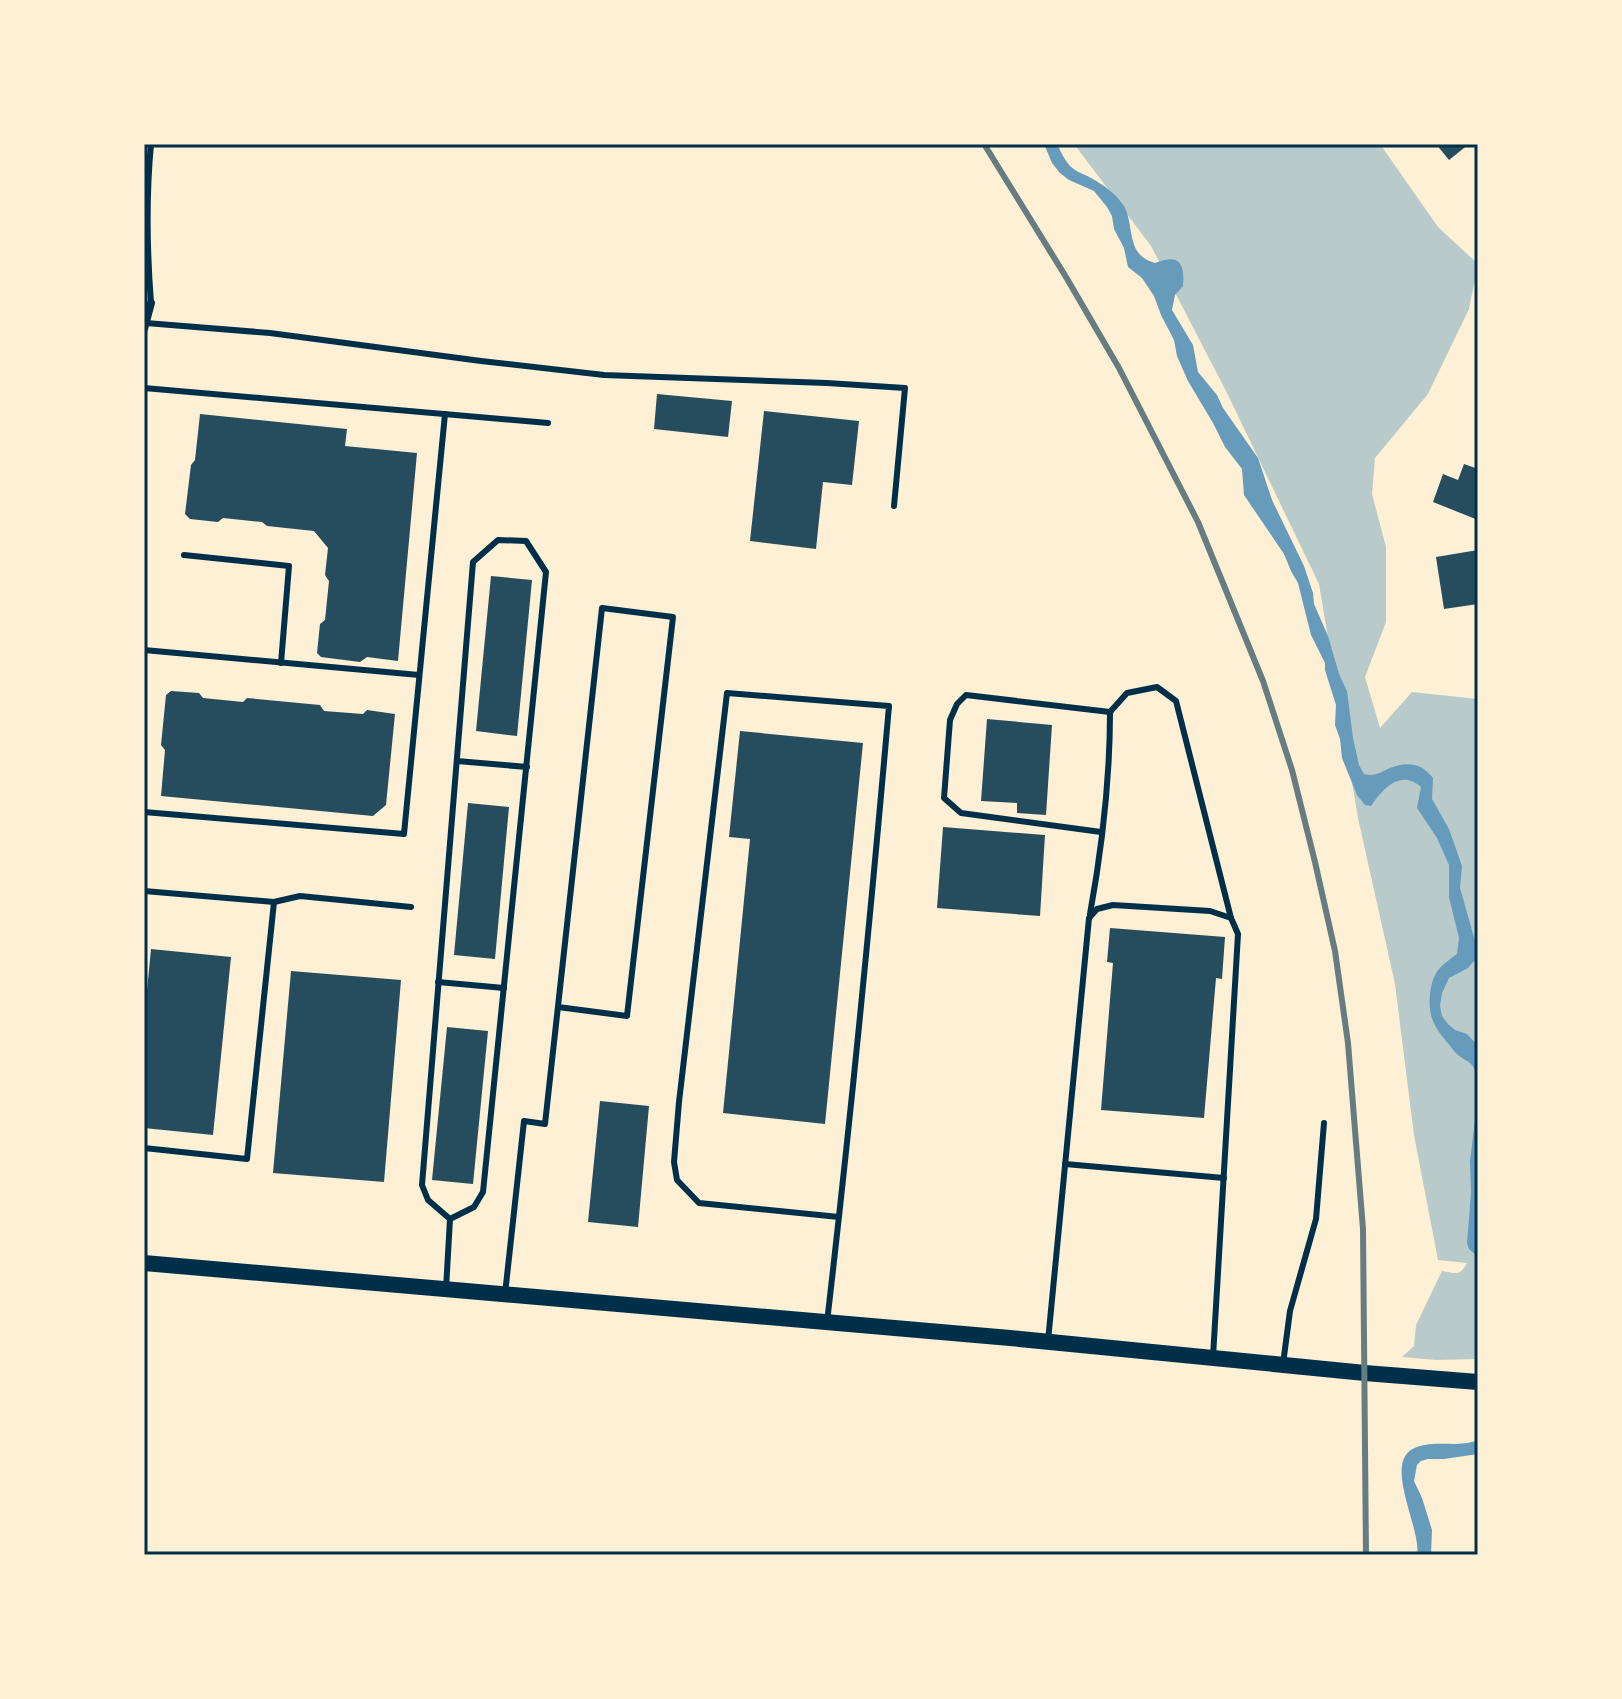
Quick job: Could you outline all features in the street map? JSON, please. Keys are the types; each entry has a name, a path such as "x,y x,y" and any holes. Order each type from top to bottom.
{"main road":[{"path":"144,1263 1048,1341 1478,1382"}],"street":[{"path":"145,326 151,303"}],"lane":[{"path":"151,144 148,255 151,303"},
{"path":"145,326 270,333 604,375 905,388 894,506"},
{"path":"144,388 548,423"},
{"path":"144,812 404,834 445,414"},
{"path":"498,540 526,541 546,572 483,1192 474,1207 450,1219 428,1200 422,1185 473,562 498,540"},
{"path":"184,555 289,566 281,663"},
{"path":"505,1294 524,1121 545,1124 602,608 673,617 627,1016 558,1007"},
{"path":"144,650 419,675"},
{"path":"1048,1341 1089,918 1097,877 1110,744 1110,712 1127,693 1157,687 1176,701 1231,918 1238,934 1213,1357"},
{"path":"827,1322 839,1217 866,965 889,706 727,693 679,1102 674,1162 677,1180 699,1203 839,1217"},
{"path":"1101,832 961,813 944,798 950,720 957,704 966,695 1110,712"},
{"path":"457,761 527,767"},
{"path":"144,891 274,902 300,896 411,907"},
{"path":"144,1148 247,1159 274,902"},
{"path":"1089,918 1097,909 1113,905 1210,911 1231,918"},
{"path":"438,982 504,988"},
{"path":"1283,1364 1290,1311 1316,1219 1324,1123"},
{"path":"1065,1164 1224,1178"},
{"path":"446,1289 450,1219"}],"shaded area":[{"path":"1074,144 1380,144 1438,227 1478,264 1469,309 1428,394 1375,458 1372,494 1386,547 1386,622 1365,677 1380,728 1412,692 1478,699 1478,1359 1402,1357 1414,1346 1416,1325 1442,1271 1459,1272 1467,1263 1438,1260 1414,1135 1395,984 1358,818 1319,584 1227,393 1151,246"}],"water":[{"path":"1044,144 1057,144 1070,166 1101,184 1124,206 1139,254 1155,263 1170,259 1179,262 1183,271 1183,286 1175,295 1172,310 1193,345 1198,372 1217,395 1258,458 1272,500 1304,566 1314,604 1347,691 1353,738 1364,774 1375,774 1408,764 1419,766 1433,778 1432,799 1449,829 1462,866 1460,888 1477,948 1475,960 1468,968 1449,978 1440,1006 1448,1024 1467,1034 1478,1046 1478,1078 1473,1066 1456,1053 1441,1035 1431,1014 1433,980 1441,967 1457,954 1459,938 1449,897 1449,865 1437,838 1417,808 1421,787 1399,780 1386,788 1371,806 1365,805 1357,795 1342,758 1335,725 1336,705 1325,663 1311,635 1298,583 1284,554 1244,495 1242,469 1225,447 1188,381 1154,296 1142,278 1128,267 1124,248 1107,207 1094,191 1060,173"},
{"path":"1478,1096 1478,1257 1467,1243 1470,1161"},
{"path":"1478,1440 1478,1454 1428,1459 1417,1465 1414,1481 1432,1530 1431,1555 1417,1555 1402,1479 1402,1465 1407,1454 1425,1445"}],"building":[{"path":"1436,144 1469,144 1449,160"},
{"path":"657,394 732,401 728,437 654,429"},
{"path":"764,411 859,421 852,485 823,482 816,549 750,541"},
{"path":"200,414 347,429 345,446 417,453 398,661 367,657 360,662 321,657 317,653 320,624 325,620 329,581 325,575 328,548 314,531 223,518 218,522 190,519 185,514"},
{"path":"1464,464 1478,469 1478,520 1433,502 1443,474 1458,480"},
{"path":"1478,550 1478,582 1475,582 1478,604 1444,609 1436,557"},
{"path":"491,576 532,580 517,736 476,731"},
{"path":"171,691 243,702 247,698 320,705 324,711 363,714 367,710 395,714 386,805 373,816 161,796 165,750 161,745 166,695"},
{"path":"987,719 1052,725 1046,815 1017,813 1017,803 981,801"},
{"path":"740,731 863,743 825,1124 723,1113 750,839 729,837"},
{"path":"468,803 509,807 495,959 454,955"},
{"path":"943,827 1045,835 1040,916 937,908"},
{"path":"1110,928 1225,937 1222,979 1216,978 1204,1118 1101,1110 1113,963 1107,962"},
{"path":"151,949 231,957 213,1135 144,1128 144,1022"},
{"path":"291,971 401,980 384,1182 273,1173"},
{"path":"447,1027 488,1031 473,1184 432,1180"},
{"path":"600,1101 649,1106 638,1227 588,1222"}],"railway":[{"path":"984,144 1119,368 1198,522 1263,681 1292,770 1335,951 1348,1043 1363,1229 1366,1555"}]}
